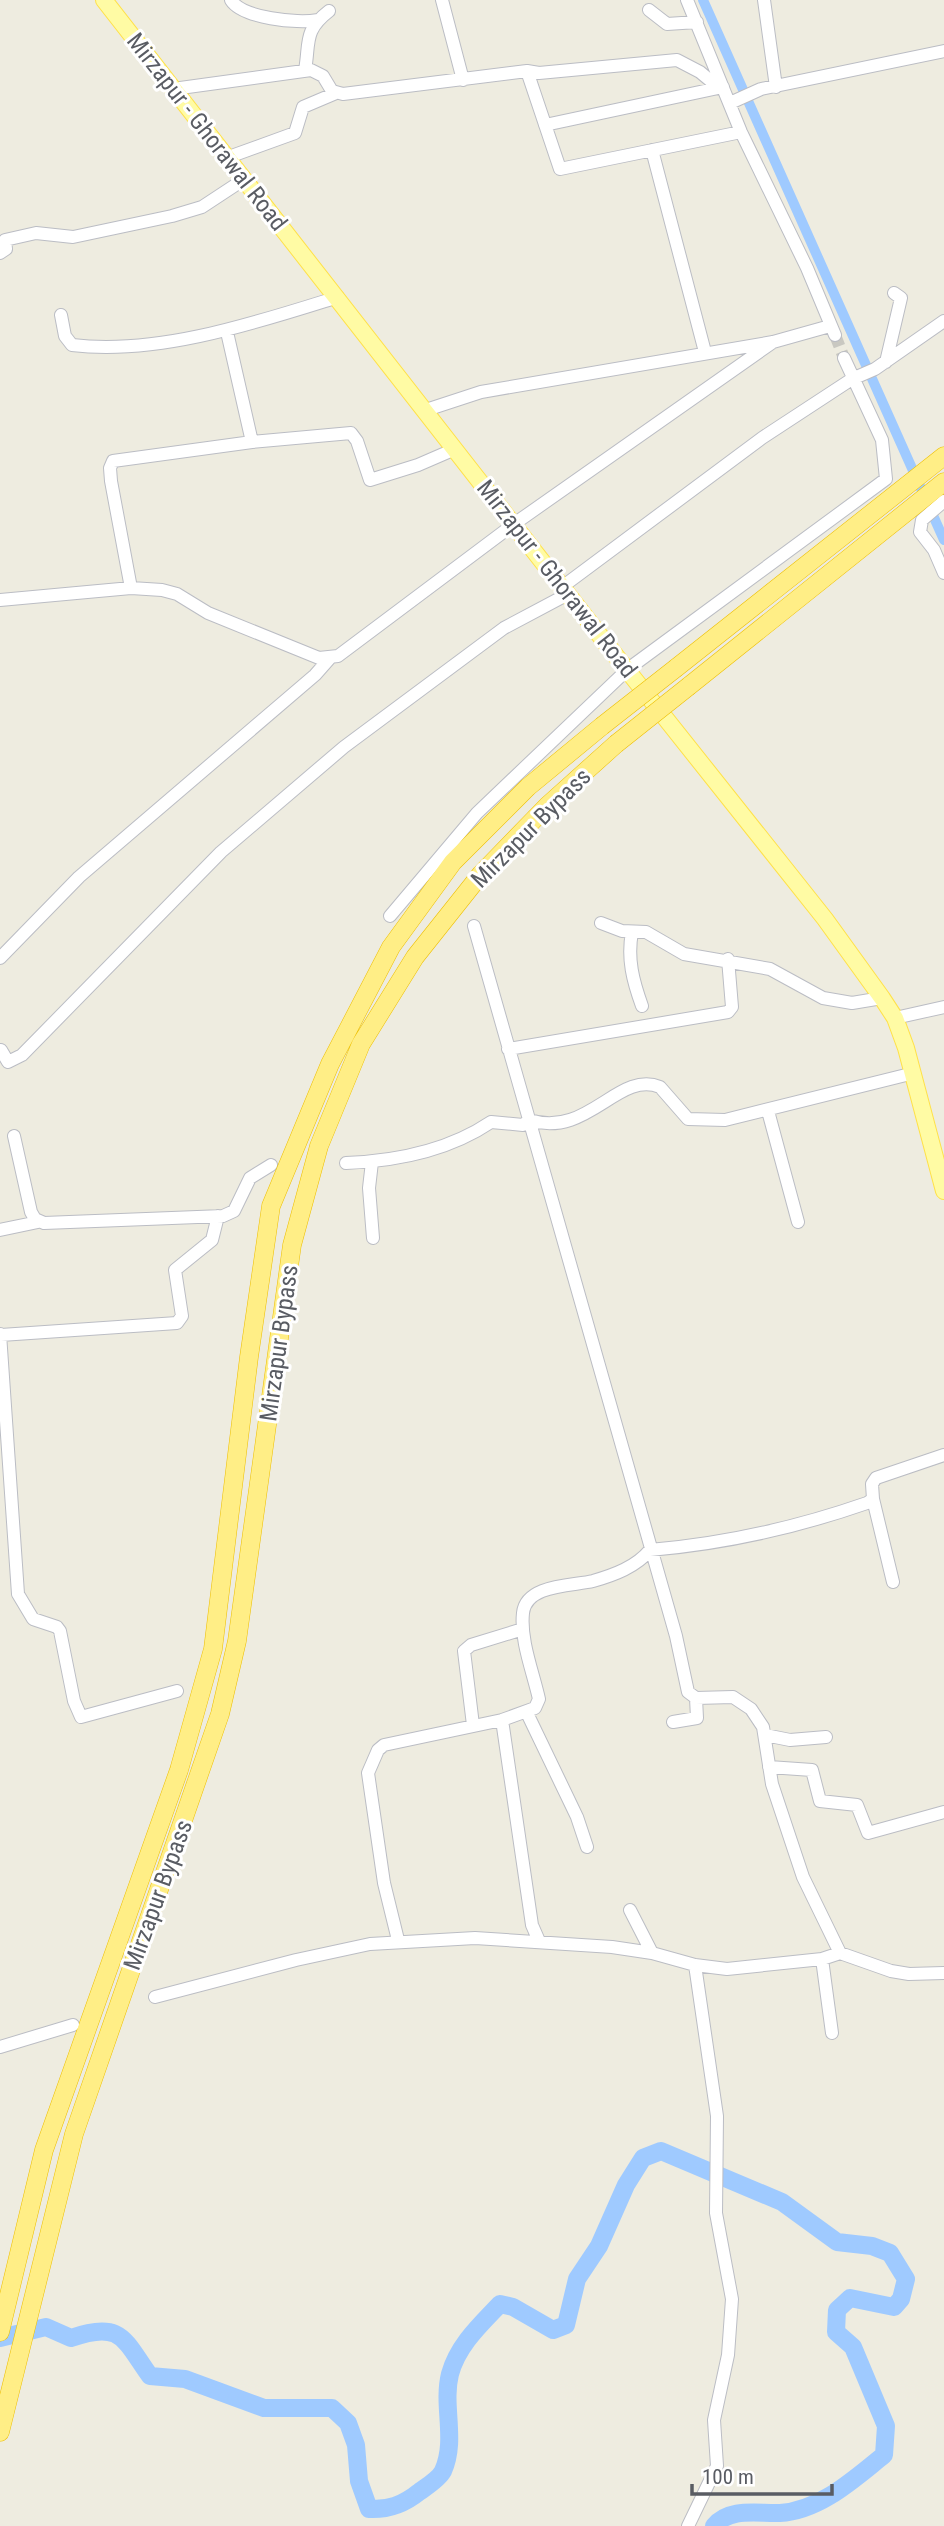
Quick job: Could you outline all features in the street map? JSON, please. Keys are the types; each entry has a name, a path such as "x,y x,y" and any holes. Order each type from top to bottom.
{"highway":[{"path":"0,2332 44,2150 179,1770 214,1649 247,1370 271,1206 330,1063 391,947 453,862 528,787 944,456"},
{"name":"Mirzapur Bypass","path":"0,2432 74,2134 220,1714 237,1642 292,1245 319,1146 361,1044 415,957 481,874 547,806 616,744 944,482"}],"main road":[{"name":"Mirzapur - Ghorawal Road","path":"104,0 825,919 882,998 895,1018 914,1073 944,1191"}],"street":[{"path":"231,0 234,6 246,11 298,24 317,20 329,11"},
{"path":"442,0 463,80"},
{"path":"687,0 721,87"},
{"path":"764,0 776,87"},
{"path":"649,10 667,24 696,22"},
{"path":"305,70 305,47 317,20"},
{"path":"736,101 761,89 944,51"},
{"path":"226,158 295,133 303,107 337,93 527,71 539,73 677,60 700,72 736,101 741,131 807,268 833,330 481,392 426,410"},
{"path":"173,89 311,69 323,76 337,93"},
{"path":"527,71 560,169 741,131"},
{"path":"545,125 721,87"},
{"path":"652,150 705,352"},
{"path":"0,253 6,249 5,240 21,235 72,237 202,207 243,180"},
{"path":"880,365 901,298 894,293"},
{"path":"61,315 68,341 72,345 90,347 227,332 338,297"},
{"path":"1,1050 8,1062 22,1055 57,1016 221,852 344,747 504,628 565,591 674,501 944,321"},
{"path":"227,332 252,442"},
{"path":"0,958 79,877 315,675 330,658 350,648 514,524 773,342"},
{"path":"390,916 477,813 628,669 886,479 882,440 857,378 844,358"},
{"path":"131,588 111,481 110,468 113,461 252,442 351,433 357,441 370,481 455,449"},
{"path":"941,505 922,520 920,532 934,550 944,573"},
{"path":"0,600 131,588 177,594 208,613 319,658 330,658"},
{"path":"601,923 632,932 646,932 684,954 728,959 770,969 823,998 852,1003 882,998"},
{"path":"474,926 676,1636 688,1692 696,1698 733,1696 759,1718 765,1735 769,1767 803,1877 840,1953"},
{"path":"632,932 629,949 631,975 642,1006"},
{"path":"508,1049 728,1012 732,1007 728,959"},
{"path":"895,1018 944,1007"},
{"path":"529,1120 546,1125 567,1122 626,1090 654,1085 660,1087 688,1119 725,1120 914,1073"},
{"path":"768,1111 799,1222"},
{"path":"346,1163 404,1157 474,1133 491,1122 523,1125 529,1120"},
{"path":"14,1136 32,1212 38,1222"},
{"path":"372,1162 369,1188 373,1238"},
{"path":"0,1230 38,1222 218,1216 234,1211 246,1183 271,1165"},
{"path":"177,1691 81,1717 74,1700 60,1631 57,1627 33,1619 18,1594 0,1335 177,1323 181,1316 175,1270 212,1240 218,1216"},
{"path":"893,1582 873,1499 872,1484 876,1478 944,1455"},
{"path":"397,1940 384,1883 369,1766 384,1745 502,1720 535,1708 538,1699 523,1629 523,1613 529,1599 548,1589 612,1575 640,1561 650,1550 684,1547 761,1532 850,1508 873,1499"},
{"path":"473,1725 464,1651 471,1645 523,1629"},
{"path":"673,1722 698,1716 696,1698"},
{"path":"527,1713 577,1817 587,1847"},
{"path":"502,1720 532,1926 539,1941"},
{"path":"765,1735 790,1740 826,1737"},
{"path":"769,1767 812,1770 820,1801 857,1805 868,1833 944,1812"},
{"path":"630,1910 652,1953"},
{"path":"155,1997 296,1960 397,1940 475,1938 539,1941 652,1953 695,1965 739,1969 822,1959 840,1953 891,1971 944,1973"},
{"path":"822,1959 832,2033"},
{"path":"688,2526 716,2473 714,2420 728,2355 731,2325 731,2286 714,2189 717,2116 695,1965"},
{"path":"0,2047 73,2025"}],"waterway":[{"path":"703,0 944,540"},
{"path":"0,2338 46,2327 71,2338 101,2331 112,2333 127,2343 150,2376 185,2379 264,2408 332,2408 348,2423 356,2445 359,2481 369,2509 395,2506 429,2485 443,2471 449,2447 450,2374 458,2354 470,2336 500,2304 513,2307 553,2330 566,2325 577,2279 599,2246 626,2185 643,2158 661,2151 782,2202 837,2242 872,2246 890,2253 906,2279 901,2299 894,2307 850,2298 837,2310 836,2332 853,2347 886,2426 884,2455 836,2492 809,2506 780,2513 736,2514 714,2526"}],"tunnel":[{"path":"835,335 844,358"}]}
